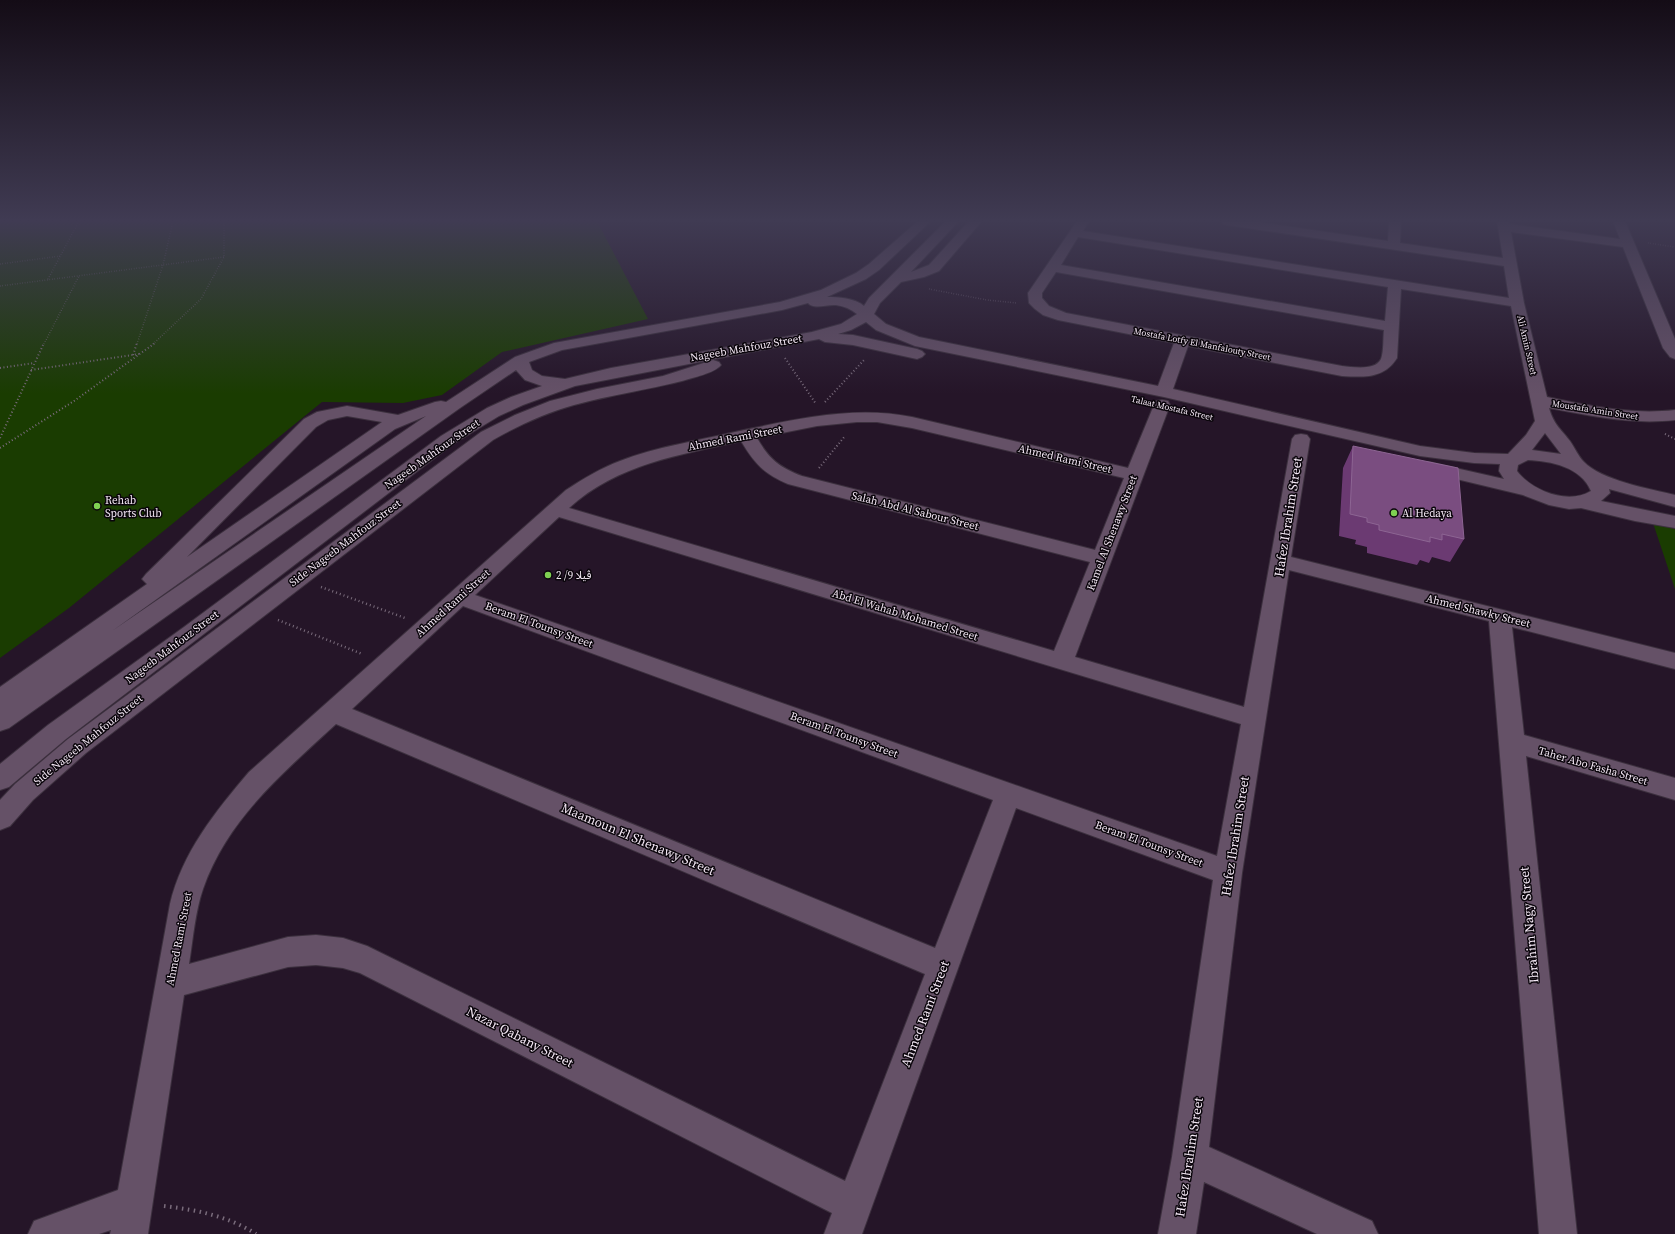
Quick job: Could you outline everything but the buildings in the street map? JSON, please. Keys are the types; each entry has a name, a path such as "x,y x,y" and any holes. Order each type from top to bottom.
{"street":[{"path":"4,710 521,360 539,352 580,342 782,306 826,293 856,279"},
{"path":"895,280 901,279"},
{"path":"1036,303 1034,298 1035,293 1044,279"},
{"path":"1118,279 1392,327"},
{"path":"1365,279 1517,303"},
{"name":"Ali Amin Street","path":"1513,279 1544,421 1585,472 1599,485 1601,493 1596,499 1585,503"},
{"path":"1642,279 1670,348 1675,354"},
{"name":"Nageeb Mahfouz Street","path":"0,779 62,728 147,667 447,440 493,412 524,398 570,382 611,373 814,336 846,327 866,315 874,301 895,280"},
{"name":"Mostafa Lotfy El Manfalouty Street","path":"1036,303 1043,309 1063,317 1342,372 1357,372 1380,368 1387,364 1390,358 1395,284"},
{"name":"Talaat Mostafa Street","path":"782,306 817,302 838,302 856,306 881,327 915,341 1163,399 1301,440 1527,490"},
{"name":"Talaat Mostafa Street","path":"814,336 840,338 1163,399 1420,451 1467,458 1513,458 1537,455 1566,462 1585,472"},
{"name":"Kamel Al Shenawy Street","path":"1061,662 1163,399 1183,340"},
{"name":"Side Nageeb Mahfouz Street","path":"0,818 24,792 77,746 487,436 516,420 547,407 580,398 670,380 718,363 734,351"},
{"path":"521,360 521,368 527,375 538,380 552,383 570,382"},
{"name":"Moustafa Amin Street","path":"1540,401 1630,416 1662,417 1675,415"},
{"path":"4,710 109,622 382,430 399,420 435,407 454,404"},
{"path":"109,622 310,422 323,416 347,411 399,420"},
{"name":"Ahmed Rami Street","path":"131,1218 180,924 190,885 207,848 230,812 258,780 572,494 592,480 615,468 639,459 664,452 746,435 823,414 895,419 1134,475"},
{"path":"1544,421 1532,439 1507,463 1506,469 1510,476 1527,490 1556,501 1585,503 1635,515 1675,522"},
{"name":"Salah Abd Al Sabour Street","path":"746,435 762,461 768,467 785,476 806,483 1102,559"},
{"name":"Hafez Ibrahim Street","path":"1177,1234 1190,1157 1228,873 1301,440"},
{"path":"1585,472 1627,489 1675,501"},
{"name":"Abd El Wahab Mohamed Street","path":"555,510 1254,719"},
{"name":"Ahmed Shawky Street","path":"1281,561 1675,661"},
{"name":"Beram El Tounsy Street","path":"460,597 1228,873"},
{"name":"Ibrahim Nagy Street","path":"1500,617 1558,1234"},
{"name":"Maamoun El Shenawy Street","path":"333,712 944,966"},
{"name":"Taher Abo Fasha Street","path":"1512,742 1675,789"},
{"name":"Ahmed Rami Street","path":"842,1234 1008,794"},
{"name":"Nazar Qabany Street","path":"170,984 288,952 316,950 343,953 367,961 854,1205"},
{"path":"1190,1157 1359,1234"},
{"path":"47,1234 131,1218"}],"path":[{"path":"0,286 51,279"},
{"path":"0,438 34,363 77,279"},
{"path":"133,355 158,279"},
{"path":"0,448 74,401 159,340 201,299 212,279"},
{"path":"895,280 987,300 1036,303"},
{"path":"774,343 823,414 878,345"},
{"path":"31,370 140,354"},
{"path":"0,368 34,363"},
{"path":"806,483 861,417"},
{"path":"298,578 427,626"},
{"path":"255,611 386,664"},
{"path":"131,1218 205,1212 243,1225 256,1234"}],"green space":[{"name":"Rehab Sports Club","path":"0,279 627,279 648,319 502,352 442,395 403,403 322,402 69,608 0,658"},
{"path":"1653,523 1675,529 1675,589"}],"place":[{"name":"Rehab Sports Club","path":"97,506"},
{"name":"Al Hedaya","path":"1394,513"},
{"name":"ڤيلا 9/ 2","path":"548,575"}]}
